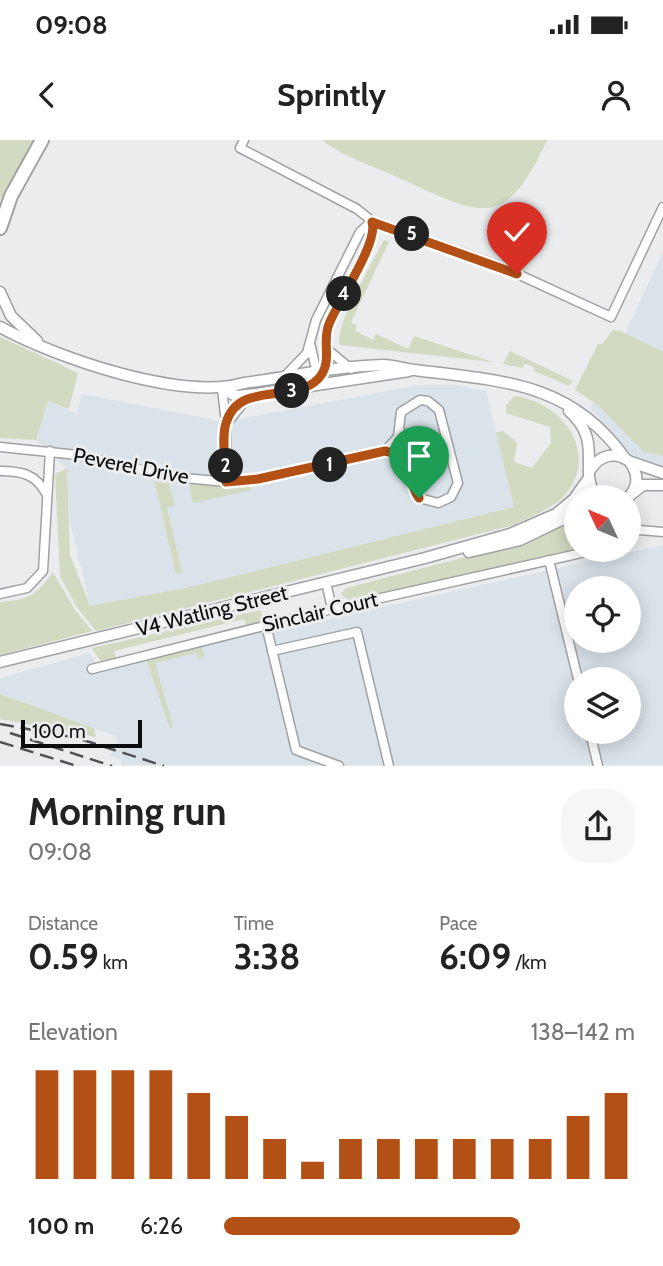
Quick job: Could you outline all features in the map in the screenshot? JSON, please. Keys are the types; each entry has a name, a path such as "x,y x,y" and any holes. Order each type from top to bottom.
{"highway":[{"path":"0,228 11,196 42,140"}],"street":[{"path":"244,140 240,148 357,209 372,222 500,266 611,317 663,207"},
{"path":"283,378 298,365 310,344 316,320 360,232 372,222"},
{"path":"305,389 322,373 327,361 329,323 371,239 372,222"},
{"path":"0,292 11,316 40,344"},
{"path":"0,327 92,365 167,383 222,389 386,365 488,377 553,397 595,423 627,459 637,477 634,485"},
{"path":"310,344 315,365 322,373 334,378 360,381"},
{"path":"327,349 351,369"},
{"path":"222,389 236,396 257,394 360,381 413,370"},
{"path":"222,389 226,423 226,482"},
{"path":"226,423 242,403 257,394"},
{"path":"553,397 577,417 587,433 589,475 593,485"},
{"path":"420,400 435,405 442,417 458,483 456,491 446,502 424,501 415,492 400,431 399,420 406,406 420,400"},
{"path":"400,431 385,451 400,454 407,461"},
{"name":"Peverel Drive","path":"0,447 82,455 174,477 226,482 258,479 385,451"},
{"path":"0,594 27,588 43,571 50,451"},
{"path":"589,475 601,458 608,455 627,459 662,473"},
{"path":"0,471 26,473 41,484 47,495"},
{"name":"V4 Watling Street","path":"425,558 535,525 574,499 589,475"},
{"path":"641,487 663,485"},
{"name":"V4 Watling Street","path":"0,662 425,558 520,540 564,519"},
{"path":"641,530 663,532"},
{"name":"Sinclair Court","path":"92,669 332,609 564,557"},
{"path":"549,560 575,667"},
{"path":"326,582 332,609"},
{"path":"266,625 296,750 339,765"},
{"path":"272,651 357,632 389,765"},
{"path":"593,744 598,765"}],"shaded area":[{"path":"663,252 663,466 641,460 627,451 616,435 590,409"},
{"path":"419,385 455,385 486,391 514,507 190,587 90,606 69,518 67,468 36,440 48,402 77,413 82,394 224,422"},
{"path":"663,545 663,765 122,765 121,760 110,756 114,744 117,744 116,736 0,694 0,678 90,653 100,669 586,562 641,562 641,550"}],"green space":[{"path":"0,140 35,140 0,200"},
{"path":"322,140 547,140 532,170 517,191 503,203 487,208 470,207 450,200 349,156"},
{"path":"384,240 389,242 351,322 357,325 355,331 373,340 376,334 408,349 414,336 493,362 340,345 339,337 348,310"},
{"path":"613,330 621,331 663,352 663,456 643,451 598,405 575,390 598,344 602,344"},
{"path":"0,337 78,373 69,409 48,401 36,440 0,438"},
{"path":"510,351 573,381 569,386 534,371 535,368 525,364 522,368 503,364"},
{"path":"514,396 533,401 550,410 564,422 578,453 578,470 571,485 564,485 564,494 557,502 514,525 96,631 76,606 60,576 55,474 67,468 70,555 90,606 190,587 514,507 496,432 503,431 517,443 514,462 532,468 551,443 550,427 506,413 506,406"},
{"path":"154,479 168,481 175,505 167,508 182,573 176,574"},
{"path":"189,485 247,486 252,490 193,503"},
{"path":"564,524 564,552 365,597 348,600 341,594 346,588 539,538"},
{"path":"53,572 75,610 92,631 0,655 0,602 31,595"},
{"path":"261,610 264,622 246,626 244,619 114,651 116,658 101,662 92,648"},
{"path":"202,647 205,656 199,659 196,653 155,663 173,727 170,728 146,659"},
{"path":"0,694 94,728 96,737 0,719"}],"railway":[{"path":"0,724 77,738 164,766"},
{"path":"10,733 112,766"},
{"path":"0,742 77,766"}],"route":[{"path":"419,498 407,461 400,454 385,451 258,479 226,482 226,423 242,403 257,394 305,389 317,380 326,367 325,344 329,323 371,239 374,227 372,222 388,225 517,274"}]}
